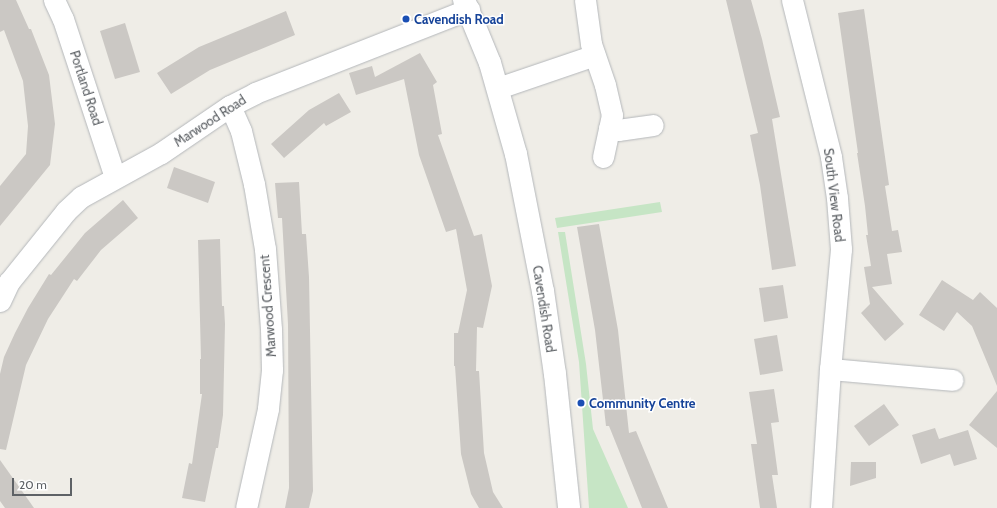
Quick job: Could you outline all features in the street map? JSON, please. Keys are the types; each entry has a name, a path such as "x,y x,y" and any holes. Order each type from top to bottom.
{"street":[{"name":"Portland Road","path":"54,0 63,19 115,177"},
{"path":"585,0 591,44 612,115 603,158"},
{"name":"South View Road","path":"792,0 831,157 837,198 841,249 830,369 821,508"},
{"name":"Marwood Road","path":"0,301 9,282 66,211 81,197 174,145 230,106 255,93 467,5"},
{"name":"Cavendish Road","path":"467,5 490,63 516,154 542,291 556,381 569,508"},
{"path":"498,88 595,55"},
{"name":"Marwood Crescent","path":"230,106 241,131 254,184 265,249 272,329 272,370 268,409 246,508"},
{"path":"609,128 618,130 653,125"},
{"path":"830,369 953,380"}],"green space":[{"path":"660,202 662,212 557,228 555,218"},
{"path":"558,232 565,232 586,364 593,429 628,508 589,508 579,362"}],"building":[{"path":"0,0 16,0 29,29 31,29 49,75 55,124 50,165 0,226 0,186 26,154 28,126 23,81 4,30 0,32"},
{"path":"726,0 751,0 762,39 780,117 772,119 796,266 772,270 760,185 750,135 758,133"},
{"path":"864,9 889,185 885,186 892,231 898,230 902,252 887,254 892,284 872,287 904,324 885,341 861,313 870,304 864,267 871,266 866,235 868,235 865,206 838,13"},
{"path":"286,11 295,35 210,70 171,94 157,73 199,47"},
{"path":"125,23 140,72 115,79 100,31"},
{"path":"420,53 437,82 433,85 442,134 438,135 474,236 482,234 492,286 483,328 477,327 476,371 479,371 484,453 493,492 503,508 479,508 471,494 461,454 454,366 454,333 458,333 467,290 456,229 446,232 419,155 404,79 356,95 349,73 372,66 375,77"},
{"path":"339,93 351,112 326,126 324,123 284,158 271,144 309,110"},
{"path":"174,167 215,182 208,203 167,188"},
{"path":"299,182 302,234 306,234 309,277 313,491 309,508 285,508 289,488 288,324 282,218 278,218 275,183"},
{"path":"123,200 138,218 101,250 77,281 74,279 48,319 26,365 6,450 0,449 0,374 4,357 15,333 28,308 49,274 51,275 85,233"},
{"path":"599,224 618,330 629,433 636,431 668,508 642,508 609,426 606,426 595,330 577,227"},
{"path":"220,239 222,306 224,306 225,324 223,415 218,448 216,448 205,502 182,498 189,463 192,464 202,394 200,394 201,359 198,240"},
{"path":"942,280 973,300 980,292 997,308 997,386 972,326 957,312 944,331 919,315"},
{"path":"783,285 788,318 764,322 759,288"},
{"path":"777,335 783,371 760,375 754,339"},
{"path":"774,389 779,422 771,423 778,475 772,475 777,508 760,508 751,444 757,444 749,392"},
{"path":"997,391 997,448 969,425"},
{"path":"884,404 899,425 869,446 854,426"},
{"path":"935,428 939,439 968,430 977,459 954,466 950,454 921,464 912,435"},
{"path":"0,460 34,508 5,508 0,501"},
{"path":"851,462 876,462 876,478 850,486"}],"place":[{"name":"Cavendish Road","path":"406,19"},
{"name":"Community Centre","path":"581,403"}]}
